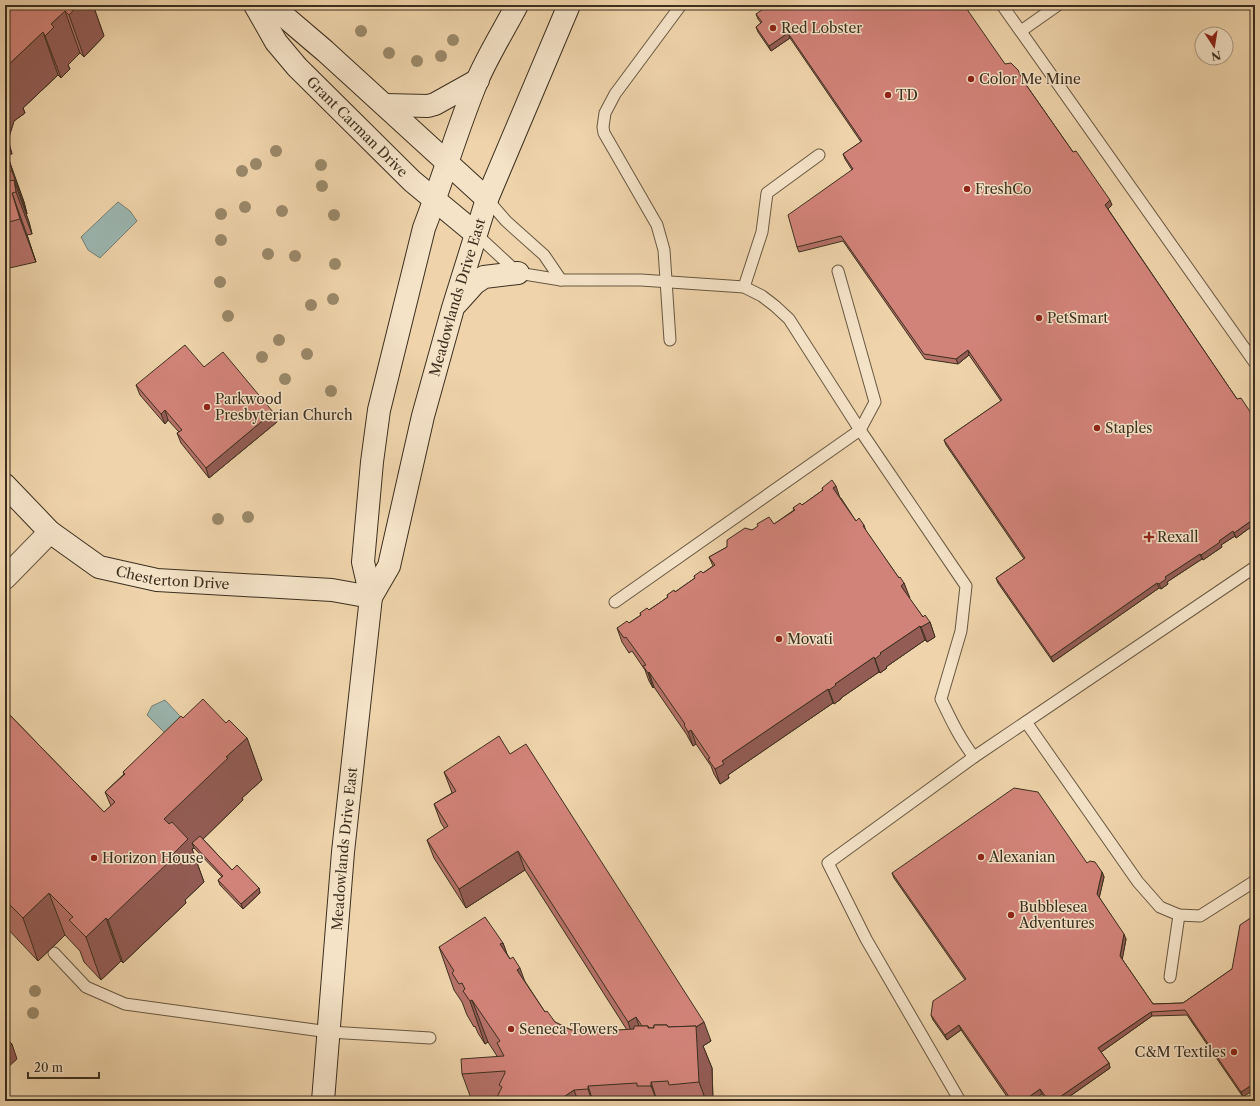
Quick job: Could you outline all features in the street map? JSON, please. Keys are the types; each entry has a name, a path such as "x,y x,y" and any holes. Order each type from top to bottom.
{"main road":[{"name":"Grant Carman Drive","path":"255,5 276,42 297,67 412,181 476,234"},
{"path":"271,5 325,50 487,198"},
{"name":"Meadowlands Drive East","path":"323,1101 343,852 371,597 363,562 372,462 379,410 424,228 447,161 478,80 517,5"},
{"name":"Meadowlands Drive East","path":"371,597 390,566 423,416 452,308 487,198 569,5"},
{"path":"385,105 428,106 435,104 478,80"},
{"path":"452,308 475,283 484,277 518,272"},
{"name":"Chesterton Drive","path":"5,485 50,532 99,567 157,580 332,590 371,597"},
{"path":"5,578 50,532"}],"lane":[{"path":"670,340 664,250 657,225 604,133 603,127 605,113 615,94 681,5"},
{"path":"1002,5 1255,363"},
{"path":"1020,31 1058,5"},
{"path":"744,288 762,232 768,193 819,155"},
{"path":"487,198 506,220 544,255 561,280"},
{"path":"476,234 518,272 561,280 641,280 744,288 762,296 776,306 789,319 860,430 966,586 961,631 941,699 964,744 974,757"},
{"path":"615,602 860,430 875,402 838,271"},
{"path":"960,1101 866,939 828,863 974,757 1255,567"},
{"path":"1026,722 1144,889 1160,907 1179,915 1200,916 1255,881"},
{"path":"1170,977 1179,915"},
{"path":"54,953 86,987 125,1004 329,1032 430,1038"}],"water":[{"path":"118,202 130,211 137,221 100,258 88,250 81,237"},
{"path":"165,700 194,731 178,746 147,715 152,706"}],"building":[{"path":"5,5 78,5 69,15 65,11 51,24 54,27 45,36 43,32 6,67 9,71 5,74"},
{"path":"769,5 964,5 1005,64 1011,63 1018,70 1022,79 1073,152 1076,151 1110,200 1105,205 1237,399 1241,398 1255,419 1255,518 1234,533 1233,531 1201,555 1200,554 1165,577 1166,579 1159,584 1157,583 1051,657 996,578 1025,558 944,440 1002,400 968,350 956,359 924,354 841,236 797,247 788,215 853,169 843,154 862,141 788,33 769,46 756,27 762,22 756,14"},
{"path":"9,160 12,171 7,172 9,181 14,180 16,192 12,193 20,219 5,223 5,161"},
{"name":"Parkwood Presbyterian Church","path":"185,345 204,367 223,352 273,412 206,468 177,433 182,430 165,410 161,414 136,385"},
{"name":"Movati","path":"832,480 836,486 833,488 856,521 859,518 899,578 900,577 904,583 901,586 923,617 925,615 930,622 921,627 920,626 880,653 881,654 875,659 874,657 835,684 836,685 829,690 828,689 722,761 724,764 715,769 708,759 710,758 691,730 688,732 684,725 685,724 649,672 648,673 643,666 646,665 626,637 624,638 617,628 627,621 629,623 641,615 640,613 647,608 649,610 668,597 667,595 674,590 675,592 695,578 694,576 701,571 703,573 715,565 709,557 727,547 727,540 745,528 752,530 758,526 757,524 769,517 774,524 795,510 793,508 800,503 802,505 823,490 822,488"},
{"name":"Horizon House","path":"203,699 226,723 229,720 247,738 164,819 169,824 172,822 188,839 169,858 171,860 108,920 106,918 86,937 69,920 73,917 49,893 23,918 5,900 5,710 104,812 115,802 105,792 125,774 123,772 181,716 183,718"},
{"path":"499,736 510,754 526,744 704,1022 696,1027 668,1027 667,1025 654,1025 654,1028 649,1028 648,1026 642,1026 636,1017 628,1022 518,851 459,889 427,840 448,826 434,804 456,791 444,772"},
{"path":"1014,788 1038,792 1087,863 1090,861 1095,862 1102,872 1097,894 1124,934 1120,956 1153,1004 1183,1003 1232,969 1240,925 1255,915 1255,1083 1241,1092 1185,1010 1151,1012 1098,1048 1109,1063 1054,1101 1049,1101 1040,1089 1023,1101 1012,1101 959,1025 945,1035 931,1015 933,1001 966,979 892,873"},
{"path":"200,836 232,870 237,865 259,888 241,904 218,880 223,876 192,843"},
{"path":"485,917 503,943 500,944 510,959 513,957 520,968 517,970 545,1012 547,1011 555,1022 571,1030 584,1029 585,1032 634,1029 634,1026 648,1026 648,1028 654,1028 654,1025 667,1025 668,1027 696,1026 699,1082 669,1085 668,1081 651,1082 651,1086 637,1086 637,1083 588,1086 588,1089 574,1090 558,1101 495,1101 502,1087 499,1085 505,1071 462,1074 461,1059 504,1056 497,1043 500,1041 472,1000 470,1001 463,991 465,989 462,983 459,984 452,973 454,971 439,947"},
{"path":"5,1037 12,1044 5,1051"}],"place":[{"name":"Red Lobster","path":"773,28"},
{"name":"Color Me Mine","path":"971,79"},
{"name":"TD","path":"888,95"},
{"name":"FreshCo","path":"967,189"},
{"name":"PetSmart","path":"1039,318"},
{"name":"Parkwood Presbyterian Church","path":"207,407"},
{"name":"Staples","path":"1097,428"},
{"name":"Rexall","path":"1149,537"},
{"name":"Movati","path":"779,639"},
{"name":"Alexanian","path":"981,857"},
{"name":"Horizon House","path":"94,858"},
{"name":"Bubblesea Adventures","path":"1011,915"},
{"name":"Seneca Towers","path":"511,1029"},
{"name":"C&M Textiles","path":"1234,1052"}]}
